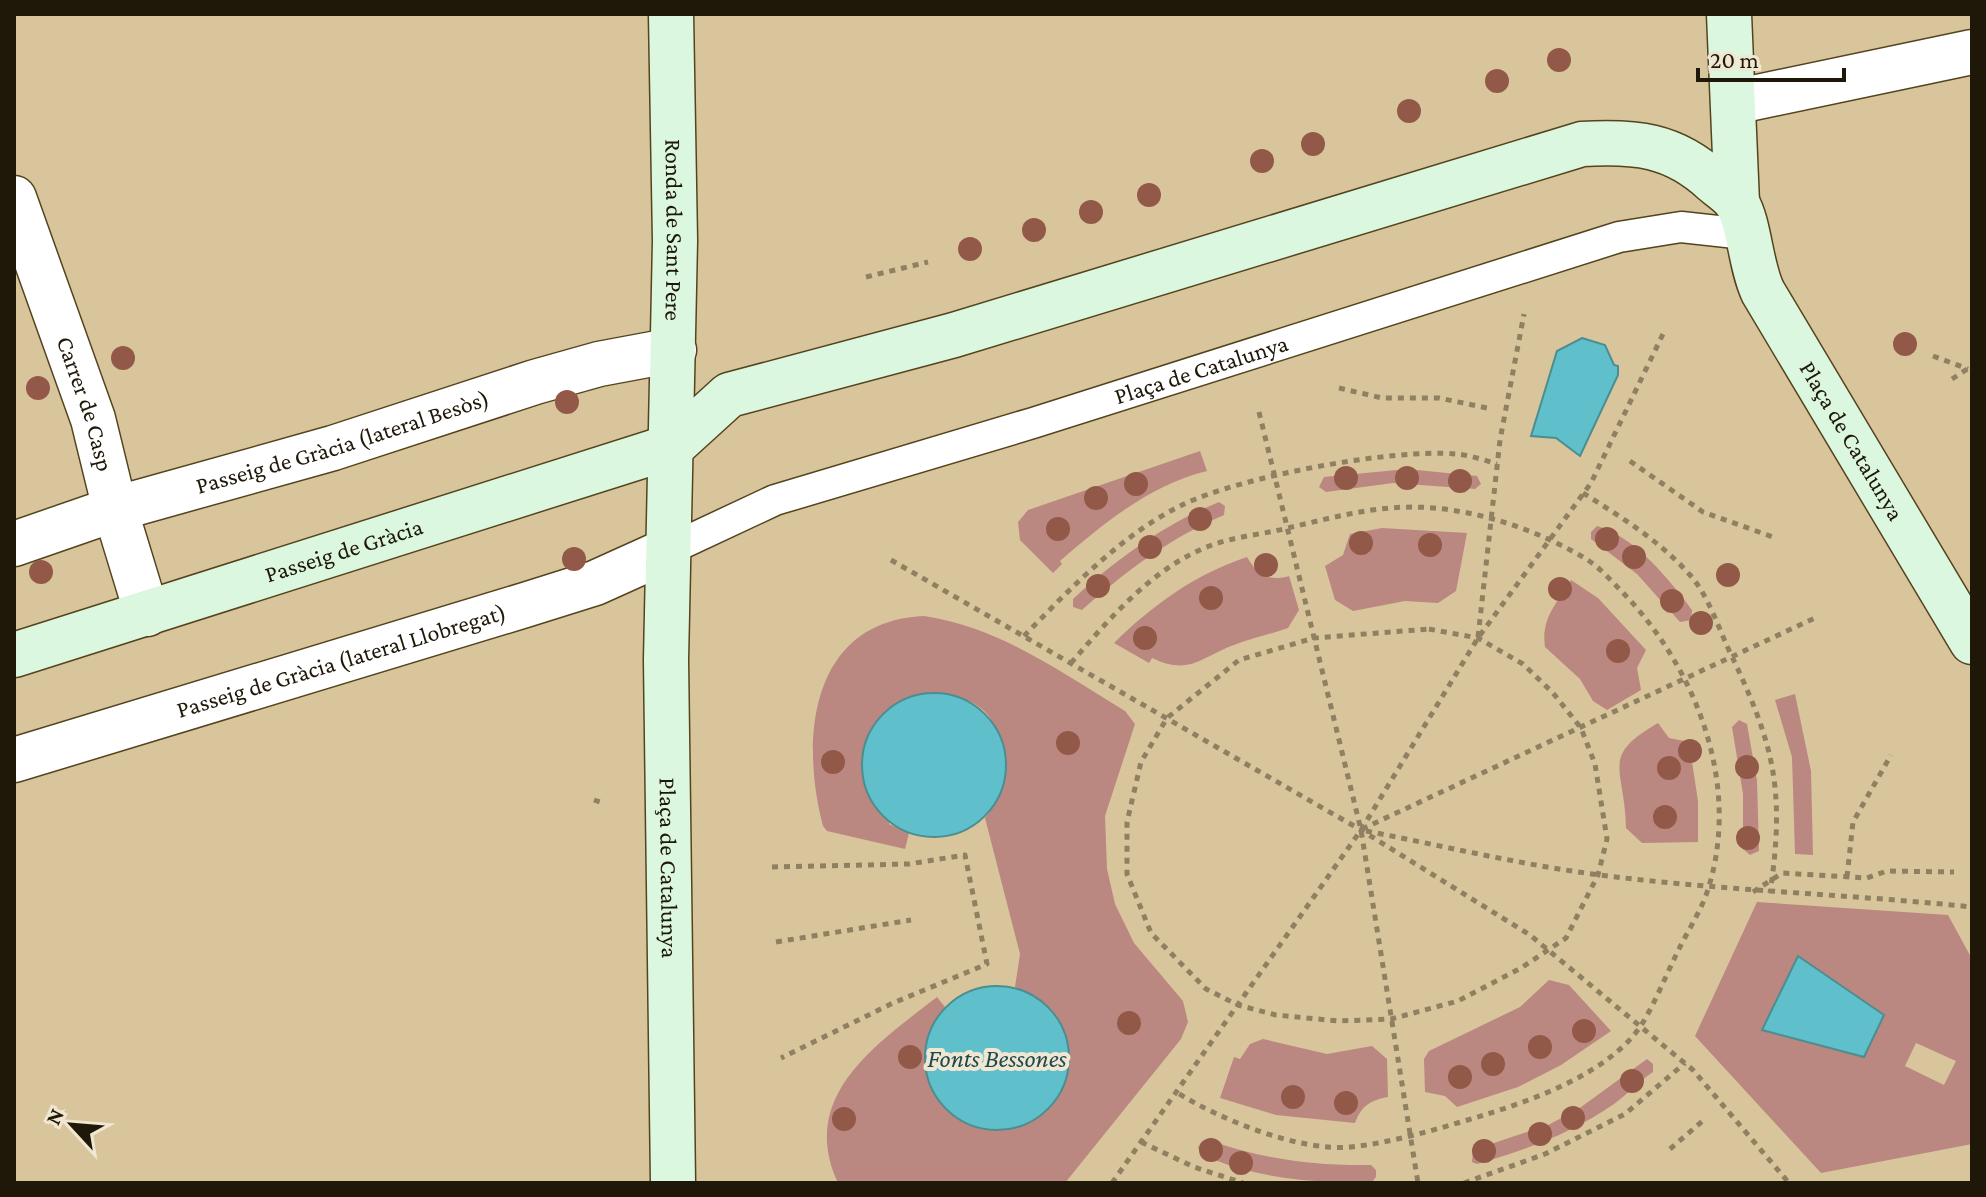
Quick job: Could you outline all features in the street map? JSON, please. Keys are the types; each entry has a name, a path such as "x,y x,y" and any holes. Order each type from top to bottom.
{"main road":[{"name":"Ronda de Sant Pere","path":"671,14 673,446"},
{"path":"1729,14 1741,219"},
{"path":"673,446 729,395 954,335 1582,144 1634,141 1667,151 1700,169 1741,219"},
{"name":"Plaça de Catalunya","path":"1741,219 1754,274 1763,292 1972,642"},
{"path":"674,350 729,395"},
{"name":"Plaça de Catalunya","path":"673,446 666,551 673,1183"},
{"name":"Passeig de Gràcia","path":"14,655 673,446"}],"street":[{"path":"1734,102 1972,52"},
{"name":"Carrer de Casp","path":"14,198 93,419 115,509 147,614"},
{"name":"Passeig de Gràcia (lateral Besòs)","path":"14,544 115,509 333,448 535,382 599,364 674,350"},
{"name":"Passeig de Gràcia (lateral Llobregat)","path":"14,760 595,583 666,551"}],"lane":[{"name":"Plaça de Catalunya","path":"666,551 775,500 1058,415 1619,237 1741,219"}],"path":[{"path":"866,277 928,262"},
{"path":"1478,638 1497,464 1524,314"},
{"path":"1112,1183 1361,830 1478,638 1583,493 1663,334"},
{"path":"1933,356 1970,367"},
{"path":"1952,379 1970,367"},
{"path":"1339,388 1382,398 1439,398 1487,408"},
{"path":"1259,412 1361,830 1418,1183"},
{"path":"1024,636 1090,569 1182,505 1343,462 1456,454 1497,464"},
{"path":"1630,461 1703,512 1773,537"},
{"path":"1583,493 1643,531 1691,577 1733,657 1772,752 1778,812 1770,893"},
{"path":"1071,663 1114,614 1162,573 1211,545 1387,505 1438,508 1491,519 1548,541 1588,560 1610,579 1652,624 1687,678 1714,754 1719,834 1709,888 1641,1026 1612,1055 1555,1091 1410,1136 1347,1148 1288,1139 1207,1112 1176,1092"},
{"path":"891,560 1361,830 1550,950 1685,1063 1789,1183"},
{"path":"1361,830 1817,617"},
{"path":"1429,629 1478,638 1523,664 1553,693 1581,728 1595,764 1607,839 1598,875 1566,938 1458,1001 1391,1019 1338,1021 1276,1015 1238,1005 1206,989 1151,933 1127,874 1127,822 1141,762 1167,718 1239,660 1314,638 1429,629"},
{"path":"1847,877 1853,822 1891,755"},
{"path":"594,800 603,803"},
{"path":"1361,830 1598,875 1752,892 1972,907"},
{"path":"772,867 909,864 965,855 987,964 893,1003 781,1058"},
{"path":"1752,892 1782,873 1867,878 1887,871 1954,872"},
{"path":"776,942 911,920"},
{"path":"1464,1183 1545,1154 1625,1114 1685,1063"},
{"path":"1670,1149 1706,1118"},
{"path":"1141,1142 1194,1167 1243,1183"}],"shaded area":[{"path":"1200,451 1207,471 1166,486 1129,507 1060,561 1062,564 1053,573 1020,540 1018,522 1028,510"},
{"path":"1407,469 1477,476 1481,484 1475,489 1393,483 1326,492 1319,487 1324,477"},
{"path":"1219,502 1225,506 1224,515 1149,556 1082,610 1073,607 1073,599 1124,556 1179,521"},
{"path":"1597,526 1624,539 1650,560 1692,610 1691,620 1680,622 1637,574 1591,539 1591,532"},
{"path":"1382,528 1467,533 1456,591 1438,603 1405,601 1353,611 1335,600 1325,566 1343,555 1350,534"},
{"path":"1247,557 1265,576 1289,576 1299,610 1288,628 1186,665 1152,658 1149,663 1114,643 1176,592 1209,573"},
{"path":"1571,580 1598,598 1646,650 1637,668 1641,690 1607,710 1593,701 1580,679 1545,647 1547,620"},
{"path":"924,616 1003,640 1125,711 1135,724 1105,816 1107,869 1115,904 1134,943 1183,1001 1188,1022 1181,1039 1065,1183 838,1183 828,1152 828,1124 836,1098 850,1075 891,1033 937,997 945,1007 928,1037 925,1052 928,1074 942,1104 968,1124 1001,1130 1069,1053 1052,1012 1036,998 1015,987 1020,954 985,818 999,795 1002,764 995,726 980,707 951,695 920,694 889,824 909,833 905,849 827,831 823,826 813,757 815,723 822,690 836,662 857,639 886,623"},
{"path":"1795,694 1811,771 1813,855 1795,854 1792,757 1775,700"},
{"path":"1739,720 1747,724 1757,781 1759,851 1750,855 1743,849 1743,794 1732,727"},
{"path":"1658,723 1669,738 1689,742 1698,801 1698,842 1642,843 1626,828 1620,777 1622,755 1628,745"},
{"path":"1757,902 1948,915 1972,959 1972,1144 1821,1173 1695,1036","holes":["1916,1043 1956,1061 1944,1085 1905,1066"]},
{"path":"1549,980 1569,985 1611,1031 1561,1065 1518,1087 1457,1107 1445,1096 1425,1092 1424,1059 1429,1051 1520,1007"},
{"path":"1263,1039 1327,1054 1372,1046 1387,1059 1388,1097 1367,1105 1355,1123 1276,1115 1220,1098 1234,1057 1240,1059 1250,1044"},
{"path":"1647,1059 1653,1064 1653,1072 1598,1114 1531,1147 1477,1164 1472,1162 1473,1150 1548,1125 1577,1110"},
{"path":"1202,1141 1288,1160 1371,1165 1376,1170 1376,1177 1372,1182 1328,1182 1263,1174 1201,1154 1198,1147"}],"water":[{"path":"1582,338 1605,345 1614,365 1618,366 1618,375 1580,456 1556,438 1531,436 1557,351"},
{"path":"934,693 962,698 985,714 1001,737 1006,765 1001,793 985,816 962,832 934,837 906,832 883,816 867,793 862,765 867,737 883,714 906,698"},
{"path":"1798,956 1884,1015 1864,1057 1762,1030"},
{"name":"Fonts Bessones","path":"997,986 1025,991 1048,1007 1064,1030 1069,1058 1064,1086 1048,1109 1025,1125 997,1130 969,1125 946,1109 930,1086 925,1058 930,1030 946,1007 969,991"}]}
